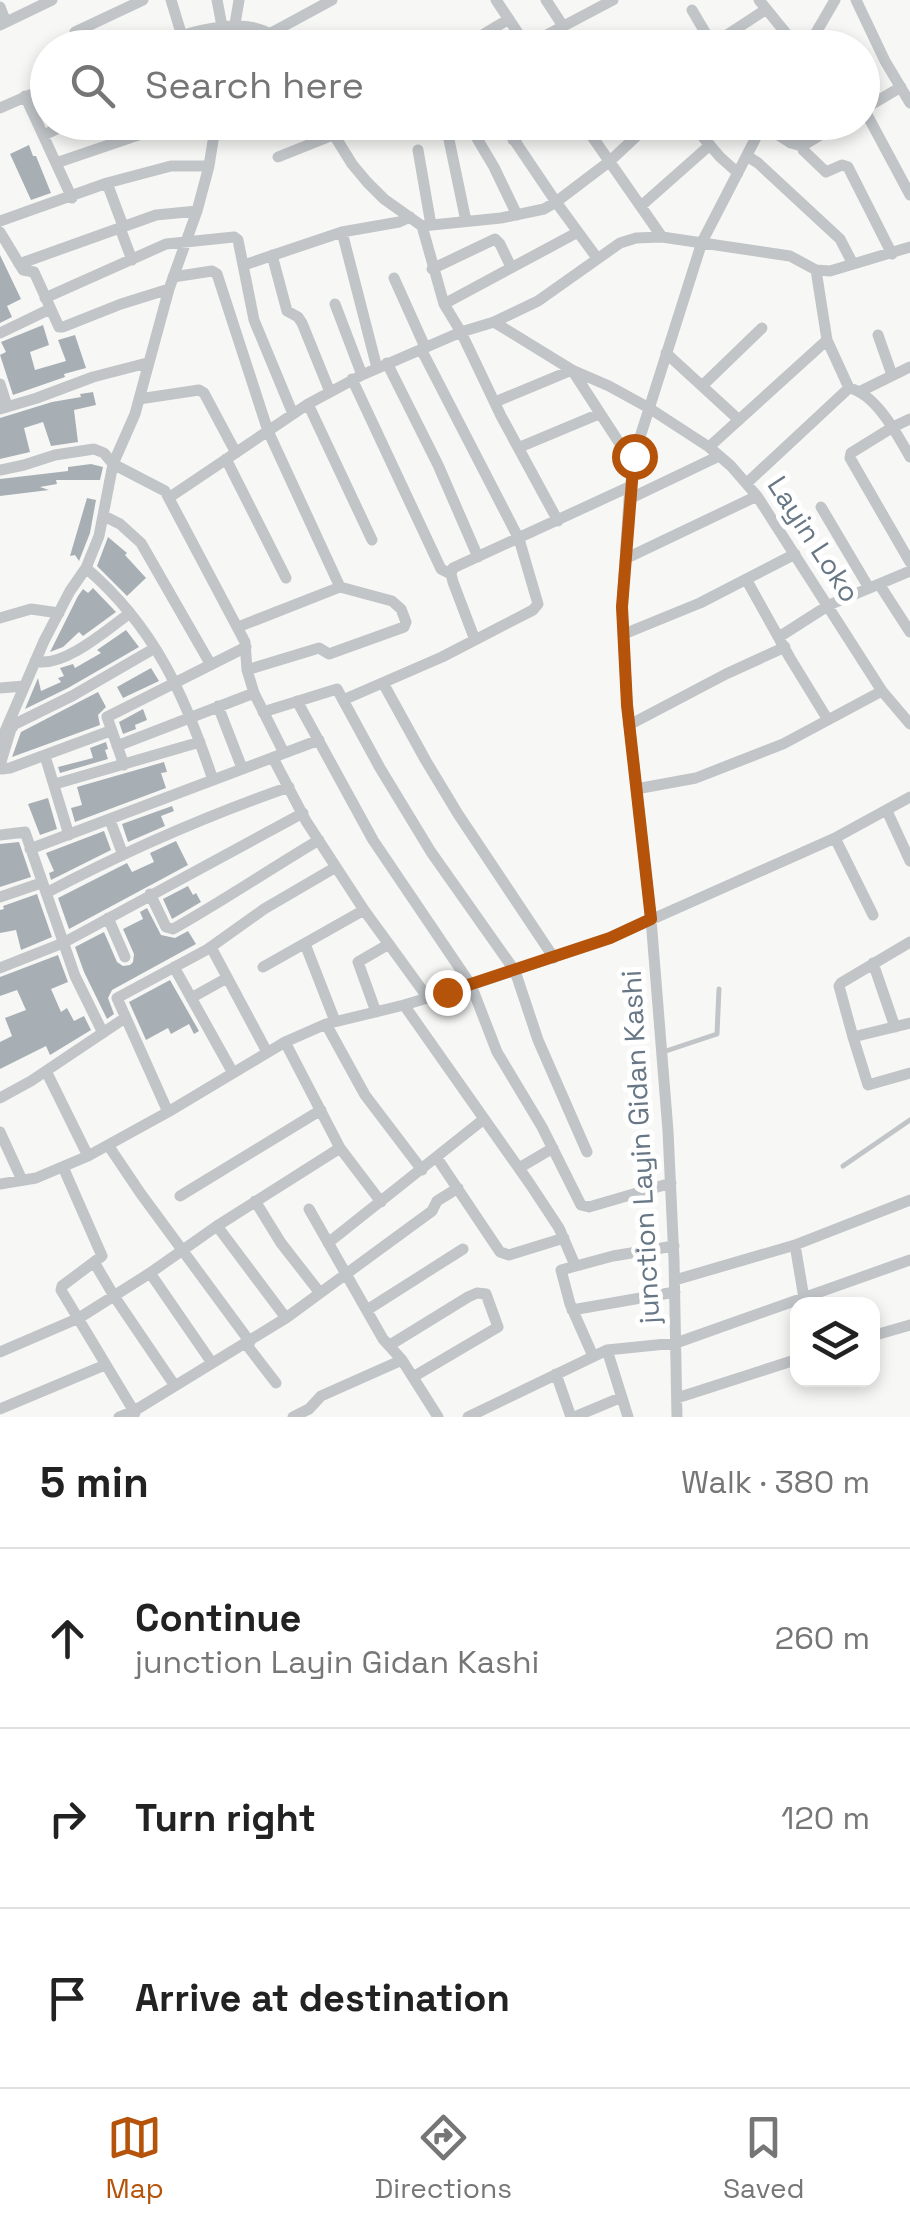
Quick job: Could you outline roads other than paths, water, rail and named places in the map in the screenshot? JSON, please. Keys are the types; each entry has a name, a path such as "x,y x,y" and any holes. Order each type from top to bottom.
{"street":[{"path":"0,7 3,24 52,0"},
{"path":"78,30 143,0"},
{"path":"171,0 180,30"},
{"path":"217,0 228,30"},
{"path":"228,25 239,0"},
{"path":"306,14 309,0"},
{"path":"276,30 332,0"},
{"path":"496,0 515,30"},
{"path":"546,0 563,26"},
{"path":"556,30 594,4 613,0"},
{"path":"818,30 835,0"},
{"path":"856,0 870,30"},
{"path":"730,30 762,5 783,30"},
{"path":"692,10 701,30"},
{"path":"491,30 509,19"},
{"path":"207,30 228,25 254,30"},
{"path":"880,50 910,102"},
{"path":"880,100 902,88"},
{"path":"0,108 30,94"},
{"path":"25,96 30,107"},
{"path":"46,140 72,198"},
{"path":"56,163 124,140"},
{"path":"0,743 35,661 86,568 99,536 112,464 135,414 171,283 197,211 213,140"},
{"path":"278,157 321,140"},
{"path":"338,140 367,182 410,217 427,225 544,209 632,140"},
{"path":"449,140 466,221"},
{"path":"478,140 517,215"},
{"path":"514,140 597,258"},
{"path":"595,140 662,237"},
{"path":"706,140 738,173"},
{"name":"junction Layin Gidan Kashi","path":"677,1417 671,1183 622,607 634,456 702,242 755,140"},
{"path":"786,140 802,146 812,140"},
{"path":"880,140 910,195"},
{"path":"641,206 710,145"},
{"path":"802,146 826,172 842,165 848,167 892,254"},
{"path":"418,150 432,268 444,304 558,521"},
{"path":"747,156 830,230 854,264"},
{"path":"0,221 108,183 171,166 208,166"},
{"path":"108,183 132,260"},
{"path":"19,264 156,215 197,211"},
{"path":"244,265 342,232 410,217"},
{"path":"0,232 5,252 23,270 34,272 56,324 63,328 171,283 215,271 268,430 340,587"},
{"path":"342,232 382,366 438,466 478,558"},
{"path":"444,304 578,232"},
{"path":"0,333 166,244 234,237 238,240 254,320 293,414"},
{"path":"170,497 308,404 356,377 538,302 620,243 662,237 702,242 790,256 816,270 830,271 910,247"},
{"path":"432,268 495,239 512,267"},
{"path":"272,256 286,311 298,316 302,323 330,392"},
{"path":"816,270 826,340 855,389 893,426 910,458"},
{"path":"343,700 475,640 538,604 520,540 423,348 394,278"},
{"path":"335,304 356,377 441,569 451,574"},
{"name":"Layin Loko","path":"494,322 572,370 649,408 714,451 748,482 882,691 910,724"},
{"path":"702,386 762,328"},
{"path":"878,335 892,375"},
{"path":"475,640 451,574 453,568 630,493 714,451 739,420 826,340"},
{"path":"666,352 739,420"},
{"path":"0,384 4,407 147,363"},
{"path":"748,482 855,389 910,367"},
{"path":"494,402 572,370 622,448 634,456"},
{"path":"139,399 204,392 286,578"},
{"path":"308,404 372,540"},
{"path":"520,448 599,414"},
{"path":"910,419 850,453 910,562"},
{"path":"0,470 94,449 104,453 112,464 157,485 170,497 238,627 246,647 254,694 289,787 364,910 428,998"},
{"path":"626,558 758,496"},
{"path":"821,507 910,632"},
{"path":"104,516 141,543 211,665"},
{"path":"624,634 700,603 795,554"},
{"path":"86,568 141,626 176,683 192,716 213,780"},
{"path":"629,724 782,642 829,605 910,571"},
{"path":"746,579 828,720"},
{"path":"238,627 340,587 392,601 401,609 406,625 329,654 319,648 247,670"},
{"path":"0,618 31,609 59,613"},
{"path":"35,661 46,664 79,649 130,613"},
{"path":"124,765 107,718 246,647"},
{"path":"110,730 10,768 0,766 15,724 155,648"},
{"path":"383,683 458,814 554,958"},
{"path":"0,688 24,686"},
{"path":"262,712 337,689 431,852 515,971 538,1040 587,1152"},
{"path":"636,790 696,778 783,744 882,691"},
{"path":"117,746 254,694"},
{"path":"297,701 373,840 471,986 497,1052 581,1205 671,1183"},
{"path":"218,706 242,768"},
{"path":"30,848 319,740"},
{"path":"55,784 200,742"},
{"path":"45,756 68,835"},
{"path":"0,897 43,888 289,787"},
{"path":"0,1184 36,1178 88,1156 285,1042 331,1022 471,986 610,938 835,838 910,797"},
{"path":"887,811 908,854"},
{"path":"0,968 63,943 303,813"},
{"path":"110,820 123,855"},
{"path":"0,835 24,831 74,976 103,1032"},
{"path":"835,838 873,915"},
{"path":"150,894 166,927 172,928 319,840"},
{"path":"168,1112 117,998 208,948 336,866"},
{"path":"263,967 364,910"},
{"path":"108,918 125,957"},
{"path":"910,942 839,986 868,1085 910,1073"},
{"path":"305,944 331,1022 365,1094 422,1170"},
{"path":"376,1012 358,962 389,944"},
{"path":"208,948 213,950 267,1052"},
{"path":"873,963 895,1027"},
{"path":"174,967 232,1073"},
{"path":"191,998 227,978"},
{"path":"404,1005 519,1168 564,1238 574,1265"},
{"path":"0,1098 125,1018"},
{"path":"853,1037 910,1023"},
{"path":"285,1042 340,1148 381,1202"},
{"path":"46,1070 88,1156"},
{"path":"180,1196 321,1110"},
{"path":"328,1243 484,1119"},
{"path":"0,1132 22,1180"},
{"path":"108,1145 276,1383"},
{"path":"0,1352 79,1318 340,1148"},
{"path":"519,1168 553,1148"},
{"path":"437,1158 500,1252 509,1254 564,1238"},
{"path":"63,1167 102,1256 60,1290 136,1414"},
{"path":"119,1417 136,1414 286,1318 432,1212 436,1201 458,1188"},
{"path":"572,1310 675,1286 796,1245 910,1200"},
{"path":"256,1201 280,1243 320,1293"},
{"path":"309,1208 383,1340 402,1360 438,1417"},
{"path":"218,1226 286,1318"},
{"path":"796,1245 804,1297"},
{"path":"593,1356 572,1310 560,1273 563,1268 674,1246"},
{"path":"366,1310 463,1249"},
{"path":"812,1297 910,1260"},
{"path":"94,1262 175,1386"},
{"path":"150,1274 212,1363"},
{"path":"390,1345 477,1292 486,1294 498,1327 413,1378"},
{"path":"468,1417 607,1350 676,1343 790,1305"},
{"path":"880,1334 910,1325"},
{"path":"607,1350 628,1417"},
{"path":"294,1417 316,1411 321,1396 402,1360"},
{"path":"677,1398 790,1362"},
{"path":"0,1409 106,1365"},
{"path":"556,1374 572,1417 622,1397"}],"lane":[{"path":"662,1053 717,1034 719,989"},
{"path":"843,1166 910,1120"}]}
